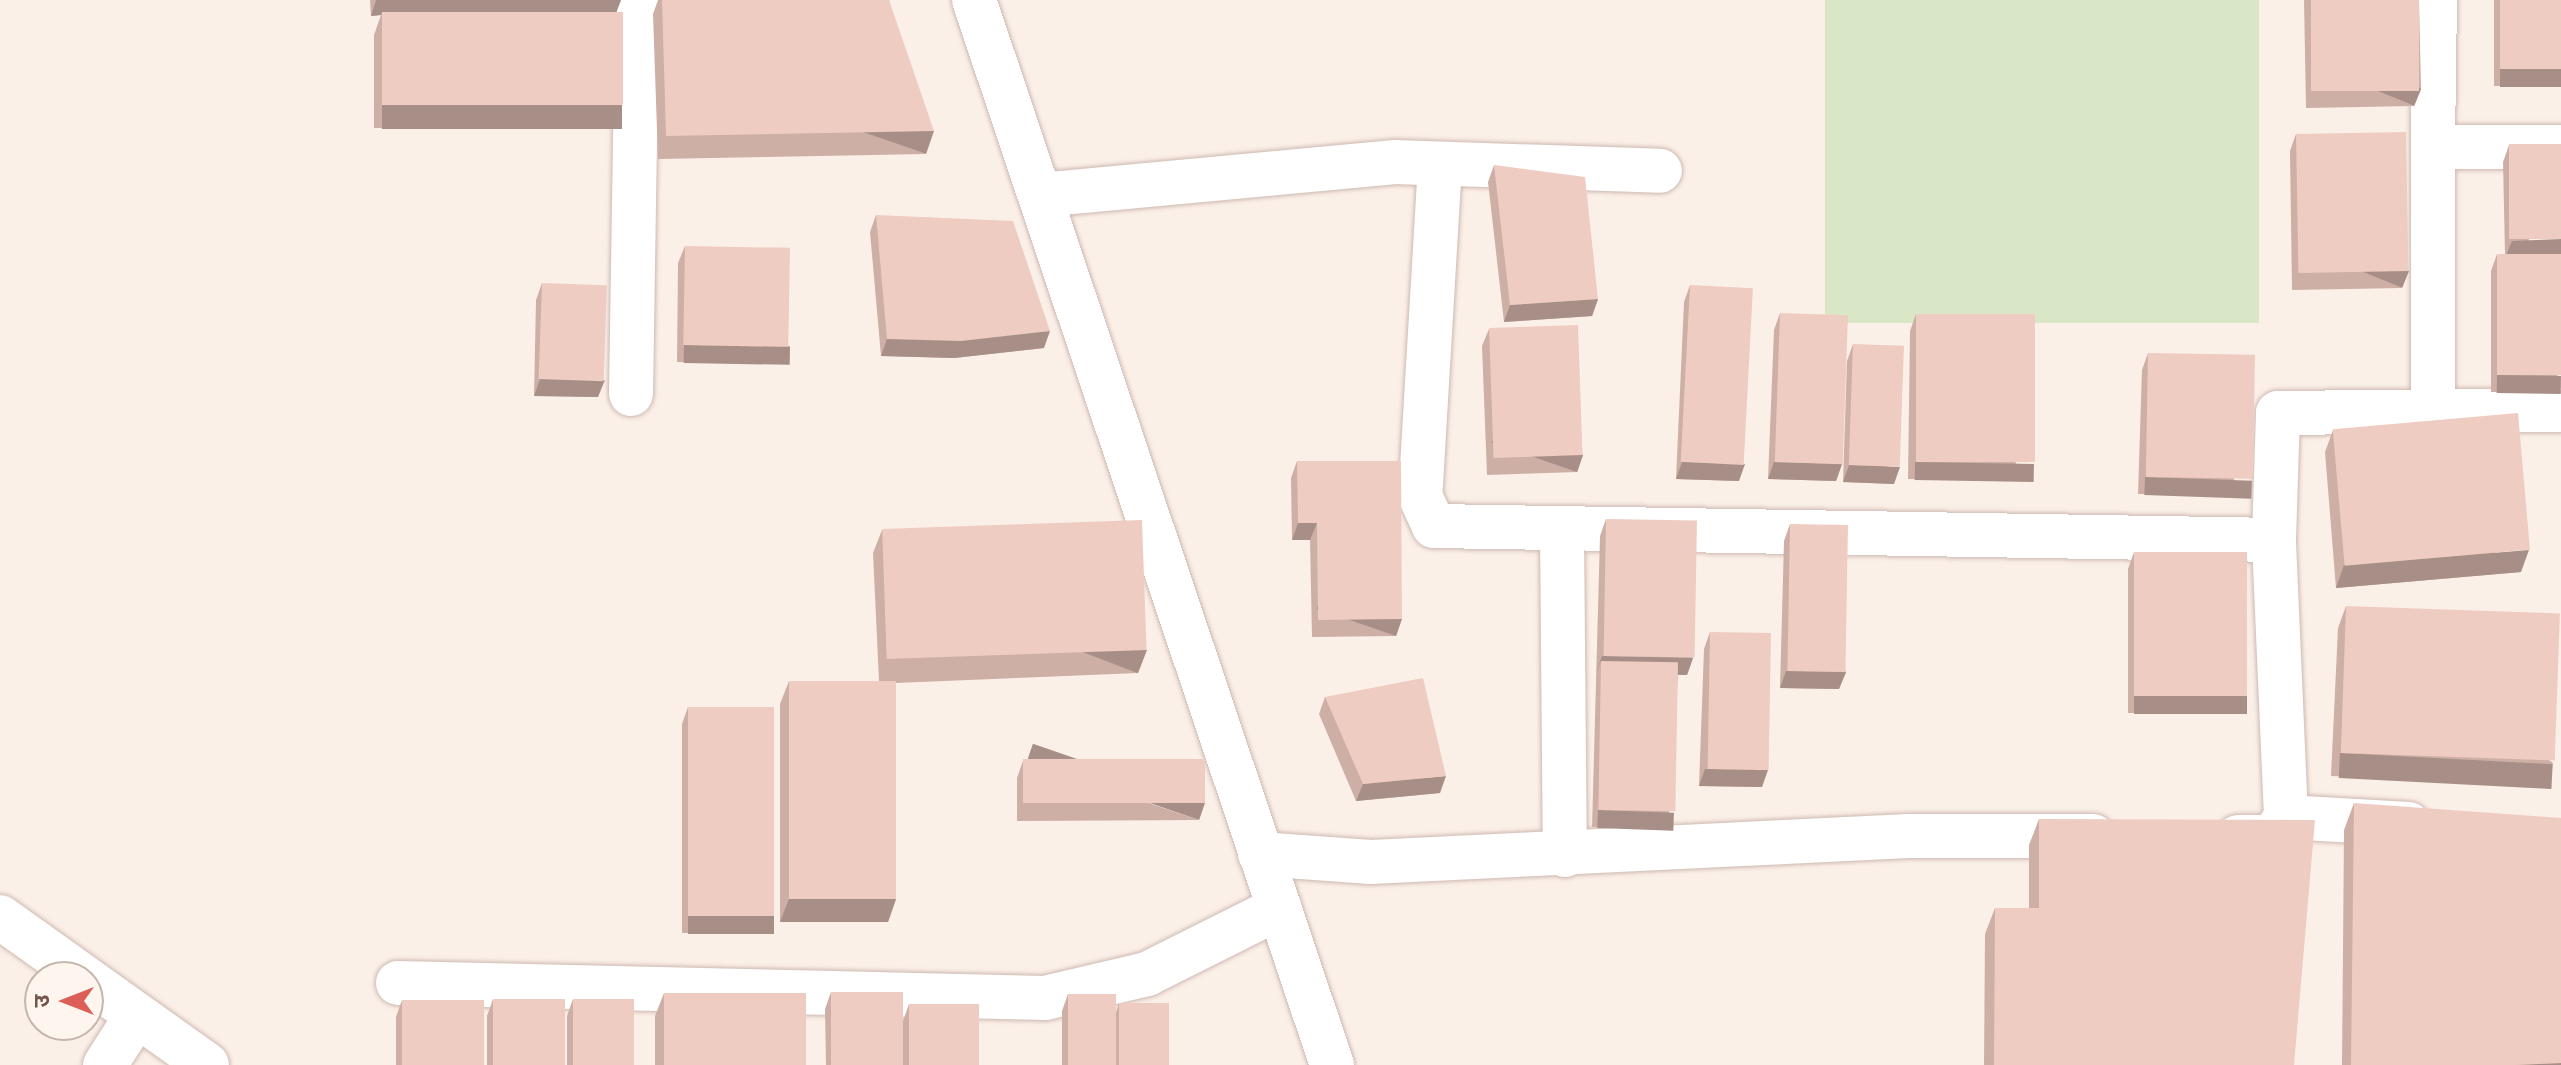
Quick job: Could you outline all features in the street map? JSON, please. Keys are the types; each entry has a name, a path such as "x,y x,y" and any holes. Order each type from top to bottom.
{"street":[{"path":"631,394 637,0"},
{"path":"974,0 1332,1065"},
{"path":"2433,411 2435,0"},
{"path":"2433,147 2561,147"},
{"path":"1040,195 1325,166 1440,164 1660,171"},
{"path":"1440,164 1420,496 1434,526 2274,540"},
{"path":"2193,836 2272,837 2286,817 2274,540 2278,413 2561,410"},
{"path":"1562,529 1565,855"},
{"path":"2286,817 2454,826"},
{"path":"1260,854 1371,862 1908,836 2130,836"},
{"path":"398,983 1045,998 1147,974 1279,908"},
{"path":"0,917 62,961"},
{"path":"104,991 207,1065"},
{"path":"105,1065 137,1015"}],"green space":[{"path":"1825,0 2259,0 2259,323 1825,323"}],"building":[{"path":"662,0 889,0 934,131 666,136"},
{"path":"2311,0 2419,0 2419,91 2311,91"},
{"path":"2500,0 2561,0 2561,69 2500,69"},
{"path":"382,12 623,12 623,105 382,105"},
{"path":"2406,132 2408,271 2298,273 2296,134"},
{"path":"2509,144 2561,144 2561,239 2509,239"},
{"path":"1494,165 1585,177 1598,299 1510,305"},
{"path":"876,215 1013,221 1050,331 961,341 887,339"},
{"path":"685,246 790,248 788,347 683,345"},
{"path":"2497,254 2561,254 2561,375 2497,375"},
{"path":"542,283 607,285 604,381 539,379"},
{"path":"1690,285 1753,288 1744,465 1681,462"},
{"path":"1780,313 1848,315 1843,464 1775,462"},
{"path":"1916,314 2035,314 2035,462 1916,462"},
{"path":"1578,325 1583,455 1494,458 1489,328"},
{"path":"1853,344 1904,346 1900,467 1849,465"},
{"path":"2148,353 2255,355 2253,479 2146,477"},
{"path":"2518,413 2530,549 2345,566 2333,429"},
{"path":"1297,461 1401,461 1402,619 1318,620 1317,523 1298,523"},
{"path":"1606,519 1697,521 1695,658 1604,656"},
{"path":"1142,520 1147,650 887,659 882,529"},
{"path":"1790,524 1848,525 1845,672 1787,671"},
{"path":"2134,552 2247,552 2247,696 2134,696"},
{"path":"2346,606 2560,613 2555,760 2341,753"},
{"path":"1710,632 1771,633 1769,770 1708,769"},
{"path":"1601,661 1678,662 1675,811 1598,810"},
{"path":"1423,678 1446,776 1363,784 1325,697"},
{"path":"789,681 896,681 896,899 789,899"},
{"path":"688,707 774,707 774,916 688,916"},
{"path":"1023,759 1205,759 1205,803 1023,803"},
{"path":"2354,803 2561,818 2561,1063 2351,1065"},
{"path":"2039,819 2315,820 2294,1065 1994,1065 1995,908 2039,908"},
{"path":"831,992 903,992 903,1065 831,1065"},
{"path":"664,993 806,993 806,1065 664,1065"},
{"path":"1068,994 1116,994 1116,1065 1068,1065"},
{"path":"493,999 565,999 565,1065 493,1065"},
{"path":"573,999 634,999 634,1065 573,1065"},
{"path":"402,1000 484,1000 484,1065 402,1065"},
{"path":"1119,1003 1169,1003 1169,1065 1119,1065"},
{"path":"909,1004 979,1004 979,1065 909,1065"}]}
